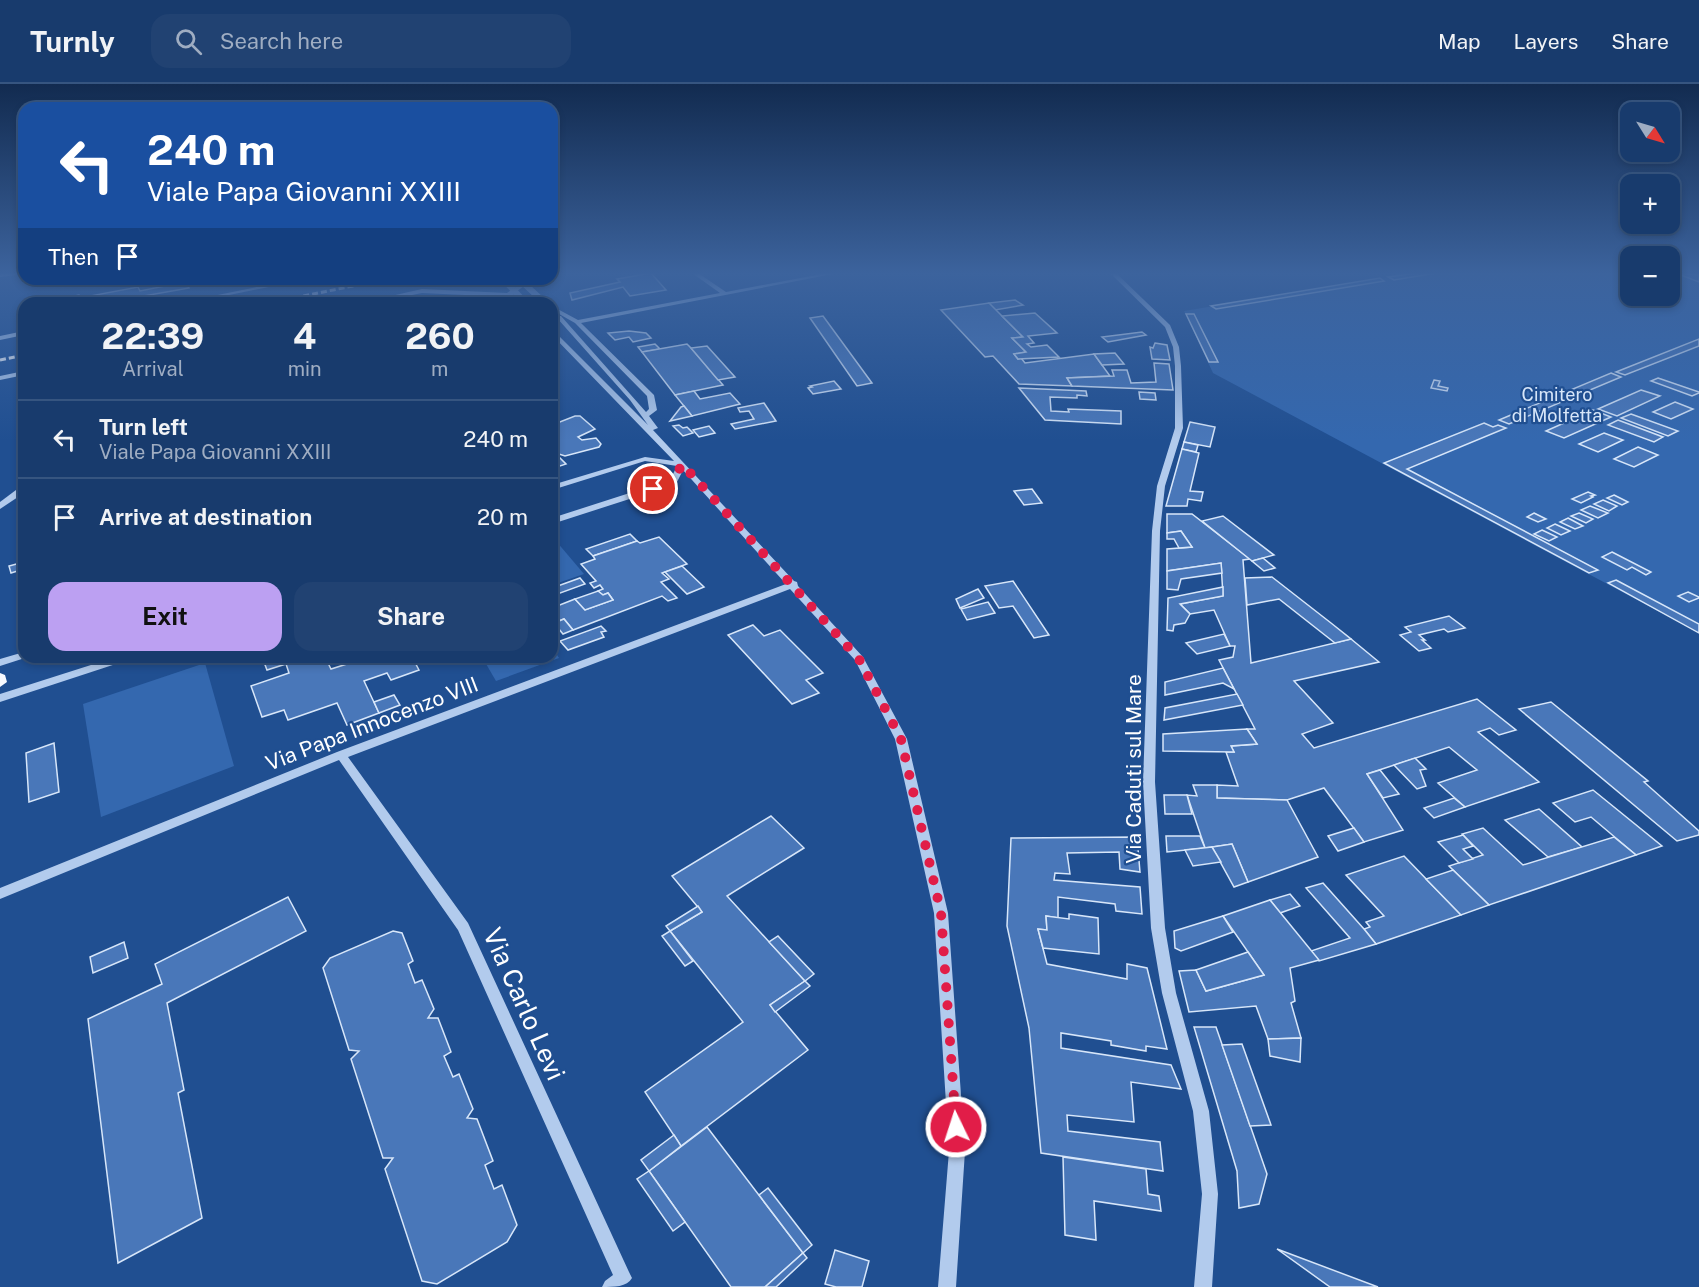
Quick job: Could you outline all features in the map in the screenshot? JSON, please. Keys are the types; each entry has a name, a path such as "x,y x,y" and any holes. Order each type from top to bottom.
{"street":[{"path":"572,329 632,399 682,464"},
{"path":"585,329 650,395 653,410 645,416"},
{"name":"Via Caduti sul Mare","path":"1169,329 1176,347 1178,366 1179,428 1161,486 1156,531 1149,782 1158,928 1170,993 1203,1123 1210,1194 1203,1287"},
{"path":"0,338 18,334"},
{"path":"558,337 682,464 794,584 859,659 901,739 941,913 957,1151 947,1287"},
{"path":"0,378 18,374"},
{"path":"558,486 645,459 682,464"},
{"path":"558,519 673,482 682,464"},
{"path":"0,496 18,492"},
{"path":"0,506 18,493"},
{"name":"Via Papa Innocenzo VIII","path":"0,894 341,755 794,584"},
{"path":"0,663 18,657"},
{"path":"0,698 108,663"},
{"name":"Via Carlo Levi","path":"341,755 463,927 623,1278 611,1287"}],"green space":[{"name":"Cimitero di Molfetta","path":"1192,329 1699,329 1699,633 1213,373"},
{"path":"558,543 584,574 558,583"},
{"path":"205,663 234,766 101,817 83,704"},
{"path":"486,663 545,663 496,681"}],"building":[{"path":"818,329 833,329 872,383 857,386"},
{"path":"959,329 1015,329 1023,337 1012,338 1026,352 1014,354 1025,363 1094,354 1110,376 1067,378 1072,386 1019,384 993,356 985,357"},
{"path":"1015,329 1053,329 1057,333 1028,336 1034,343 1027,344 1031,347 1047,345 1059,357 1018,359 1014,354 1026,352 1012,338 1023,337"},
{"path":"1193,329 1202,329 1218,362 1209,362"},
{"path":"629,331 646,333 651,338 633,342 629,337 615,340 608,333"},
{"path":"1142,332 1146,335 1108,342 1102,337"},
{"path":"1699,339 1699,346 1625,375 1616,372"},
{"path":"1155,343 1167,345 1170,360 1152,359 1150,347 1153,348"},
{"path":"655,344 660,349 642,352 638,347"},
{"path":"687,344 723,385 675,395 642,352"},
{"path":"707,346 735,377 718,380 691,348"},
{"path":"1115,353 1124,364 1102,365 1094,354"},
{"path":"1154,363 1169,364 1173,390 1072,386 1067,378 1114,376 1112,370 1127,370 1131,383 1156,382"},
{"path":"1611,373 1621,377 1509,424 1499,420"},
{"path":"1658,378 1699,393 1692,396 1651,381"},
{"path":"1434,380 1440,381 1438,386 1448,388 1447,391 1431,388"},
{"path":"834,381 841,389 813,394 808,388 812,387 810,386"},
{"path":"1019,388 1086,391 1087,396 1077,395 1077,398 1050,397 1051,411 1069,412 1068,409 1121,411 1121,424 1045,420"},
{"path":"1641,390 1660,396 1617,416 1598,409"},
{"path":"694,391 700,399 730,393 740,404 692,416 675,395"},
{"path":"1139,392 1155,393 1156,400 1140,399"},
{"path":"1675,402 1693,409 1671,419 1653,412"},
{"path":"764,403 776,421 735,429 731,424 754,419 749,411 740,412 738,408"},
{"path":"684,406 692,416 670,421 681,407"},
{"path":"1593,410 1611,417 1564,438 1546,431"},
{"path":"1631,414 1678,431 1668,436 1621,418"},
{"path":"580,416 595,429 578,437 582,440 596,438 601,444 599,447 565,456 558,454 558,423"},
{"path":"1618,420 1663,437 1654,442 1608,425"},
{"path":"1190,422 1215,427 1210,447 1184,442"},
{"path":"1484,423 1493,427 1498,425 1506,428 1407,469 1598,570 1589,573 1384,463"},
{"path":"679,425 683,428 687,427 693,433 683,436 673,426"},
{"path":"709,426 715,433 699,437 693,430"},
{"path":"1604,433 1623,440 1598,452 1579,444"},
{"path":"1184,442 1198,445 1196,452 1182,449"},
{"path":"1638,447 1658,455 1634,467 1614,459"},
{"path":"1182,449 1199,453 1190,491 1203,492 1201,501 1188,499 1187,506 1166,506"},
{"path":"558,456 566,464 560,466 558,464"},
{"path":"1032,489 1042,503 1024,505 1014,491"},
{"path":"1588,492 1595,495 1581,503 1572,499"},
{"path":"1614,495 1628,502 1622,505 1607,498"},
{"path":"1603,500 1617,506 1609,511 1594,504"},
{"path":"1590,506 1608,513 1598,518 1581,510"},
{"path":"1534,513 1546,519 1538,522 1527,517"},
{"path":"1579,513 1593,519 1586,523 1571,516"},
{"path":"1167,514 1192,514 1250,559 1243,560 1251,663 1351,639 1379,662 1294,681 1333,723 1302,734 1314,748 1477,699 1516,730 1499,735 1490,728 1478,732 1539,782 1465,807 1438,783 1477,770 1449,747 1367,774 1403,830 1364,842 1324,788 1287,800 1217,798 1217,785 1238,786 1226,752 1234,752 1231,746 1257,744 1247,729 1255,729 1219,660 1233,657 1235,646 1230,646 1214,610 1190,614 1180,604 1223,596 1221,563 1167,571 1167,549 1192,547 1181,531 1167,533"},
{"path":"1223,516 1274,555 1252,561 1202,521"},
{"path":"1568,518 1583,526 1575,529 1560,522"},
{"path":"1555,524 1570,531 1561,535 1547,528"},
{"path":"1542,530 1557,537 1549,541 1534,534"},
{"path":"1181,531 1192,547 1179,548 1174,539 1167,539 1167,533"},
{"path":"630,534 637,541 593,556 586,549"},
{"path":"659,537 687,564 662,573 669,579 661,582 677,598 668,601 662,596 573,630 564,619 558,621 558,606 575,599 585,610 613,600 608,593 603,595 598,591 603,589 600,585 594,588 590,583 596,581 581,564 595,559 593,556 637,541 640,543"},
{"path":"1612,552 1651,572 1646,575 1632,567 1627,570 1602,557"},
{"path":"1263,558 1275,568 1264,571 1252,561"},
{"path":"1221,563 1222,573 1181,579 1178,590 1167,589 1167,571"},
{"path":"18,564 18,571 11,573 9,566"},
{"path":"682,566 704,587 687,594 665,572"},
{"path":"1272,577 1351,639 1335,643 1279,599 1247,605 1245,578"},
{"path":"580,578 585,584 558,594 558,586"},
{"path":"1616,580 1699,624 1699,633 1608,583"},
{"path":"1013,581 1049,635 1034,638 1013,606 999,608 985,586"},
{"path":"1223,587 1223,596 1180,604 1190,614 1185,623 1174,625 1173,631 1167,630 1168,598"},
{"path":"978,589 984,598 960,608 956,599"},
{"path":"598,591 603,595 608,593 613,600 585,610 575,599"},
{"path":"1688,592 1699,598 1689,602 1678,596"},
{"path":"988,602 995,613 967,620 961,609"},
{"path":"1449,616 1465,628 1448,632 1444,629 1419,635 1431,648 1419,651 1400,635 1411,632 1405,627"},
{"path":"564,619 573,630 563,634 558,628 558,621"},
{"path":"753,625 764,636 780,630 823,673 806,680 819,693 792,704 728,635"},
{"path":"601,626 606,631 601,632 604,637 568,650 560,641"},
{"path":"1224,634 1230,646 1197,654 1186,643"},
{"path":"264,663 328,663 331,669 350,663 415,663 419,670 391,680 387,673 364,681 379,713 347,725 337,703 288,720 284,710 262,717 251,686 289,673 286,664 267,670"},
{"path":"1223,668 1234,689 1223,683 1165,695 1165,682"},
{"path":"1237,694 1243,705 1164,720 1165,708"},
{"path":"394,695 400,705 379,713 374,702"},
{"path":"1551,702 1648,781 1644,782 1699,831 1699,835 1677,841 1519,709"},
{"path":"1247,729 1257,744 1231,746 1234,752 1163,751 1163,734"},
{"path":"54,743 59,792 29,802 26,753"},
{"path":"1415,758 1426,769 1420,770 1426,786 1417,789 1394,765"},
{"path":"1380,770 1399,794 1383,798 1367,774"},
{"path":"1193,785 1217,785 1217,798 1287,800 1318,857 1248,882 1232,844 1205,848 1187,795 1197,796"},
{"path":"1593,790 1662,846 1636,855 1591,817 1575,822 1553,803"},
{"path":"1164,795 1187,795 1192,814 1165,814"},
{"path":"1454,798 1465,807 1434,818 1424,808"},
{"path":"1539,809 1582,847 1548,857 1505,820"},
{"path":"771,816 804,848 727,896 805,981 770,1005 808,1050 681,1146 645,1092 743,1022 670,931 702,912 672,876"},
{"path":"1354,828 1364,842 1338,851 1328,836"},
{"path":"1483,828 1523,865 1614,837 1636,855 1489,905 1449,866 1483,855 1462,834"},
{"path":"1463,835 1473,846 1463,849 1473,859 1459,863 1438,842"},
{"path":"1166,836 1200,836 1205,848 1167,852"},
{"path":"1137,837 1140,872 1120,869 1119,852 1067,853 1070,874 1055,873 1054,880 1140,887 1142,914 1116,911 1115,904 1058,897 1058,918 1046,916 1047,930 1038,929 1047,964 1127,979 1127,964 1147,968 1167,1049 1146,1046 1146,1051 1111,1045 1111,1041 1061,1033 1061,1048 1171,1065 1181,1089 1131,1082 1134,1122 1067,1115 1068,1131 1160,1142 1163,1171 1041,1153 1029,1028 1007,926 1011,838"},
{"path":"1232,844 1248,882 1234,887 1212,847"},
{"path":"1212,847 1221,862 1193,866 1185,850"},
{"path":"1404,856 1461,915 1376,944 1364,929 1370,927 1366,922 1384,916 1346,875"},
{"path":"1453,870 1489,905 1461,915 1426,879"},
{"path":"1323,883 1376,944 1319,961 1311,951 1350,938 1306,888"},
{"path":"1290,894 1300,906 1280,913 1270,900"},
{"path":"288,897 306,931 167,1003 184,1090 178,1093 202,1218 118,1263 88,1019 162,984 155,964"},
{"path":"1270,900 1319,960 1290,968 1295,1001 1291,1003 1301,1038 1268,1039 1256,1006 1189,1012 1179,971 1196,970 1206,991 1264,975 1223,916"},
{"path":"698,906 702,912 670,931 666,926"},
{"path":"1069,914 1098,918 1099,954 1043,948 1038,929 1047,930 1046,916 1069,919"},
{"path":"1223,916 1233,932 1181,951 1175,948 1174,931"},
{"path":"393,931 402,933 413,961 408,964 415,983 422,980 434,1009 428,1018 438,1018 451,1052 444,1056 453,1077 459,1074 473,1109 467,1118 477,1119 493,1161 485,1165 494,1189 502,1185 517,1225 507,1242 437,1284 422,1281 385,1169 393,1158 383,1158 351,1059 359,1051 349,1050 323,968 330,958"},
{"path":"670,931 693,961 685,966 662,936"},
{"path":"778,936 814,974 805,981 769,942"},
{"path":"124,942 128,958 93,973 90,957"},
{"path":"1248,952 1264,975 1206,991 1196,970"},
{"path":"805,981 810,986 775,1012 770,1005"},
{"path":"1194,1027 1216,1027 1267,1174 1259,1204 1239,1208 1237,1171"},
{"path":"1301,1038 1300,1062 1270,1056 1268,1039"},
{"path":"1242,1044 1271,1125 1250,1126 1222,1045"},
{"path":"707,1127 803,1253 765,1287 731,1287 649,1171"},
{"path":"674,1135 681,1146 649,1171 641,1160"},
{"path":"1063,1157 1146,1169 1148,1194 1159,1196 1161,1211 1094,1201 1096,1240 1065,1235"},
{"path":"649,1171 685,1222 673,1231 637,1179"},
{"path":"768,1188 812,1245 803,1253 759,1195"},
{"path":"1277,1249 1378,1287 1330,1287"},
{"path":"835,1250 869,1261 862,1287 836,1287 825,1284"},
{"path":"803,1253 807,1258 776,1287 765,1287"}],"railway":[{"path":"0,360 18,356"}],"route":[{"path":"653,489 673,482 682,464 794,584 859,659 901,739 941,913 956,1127"}]}
